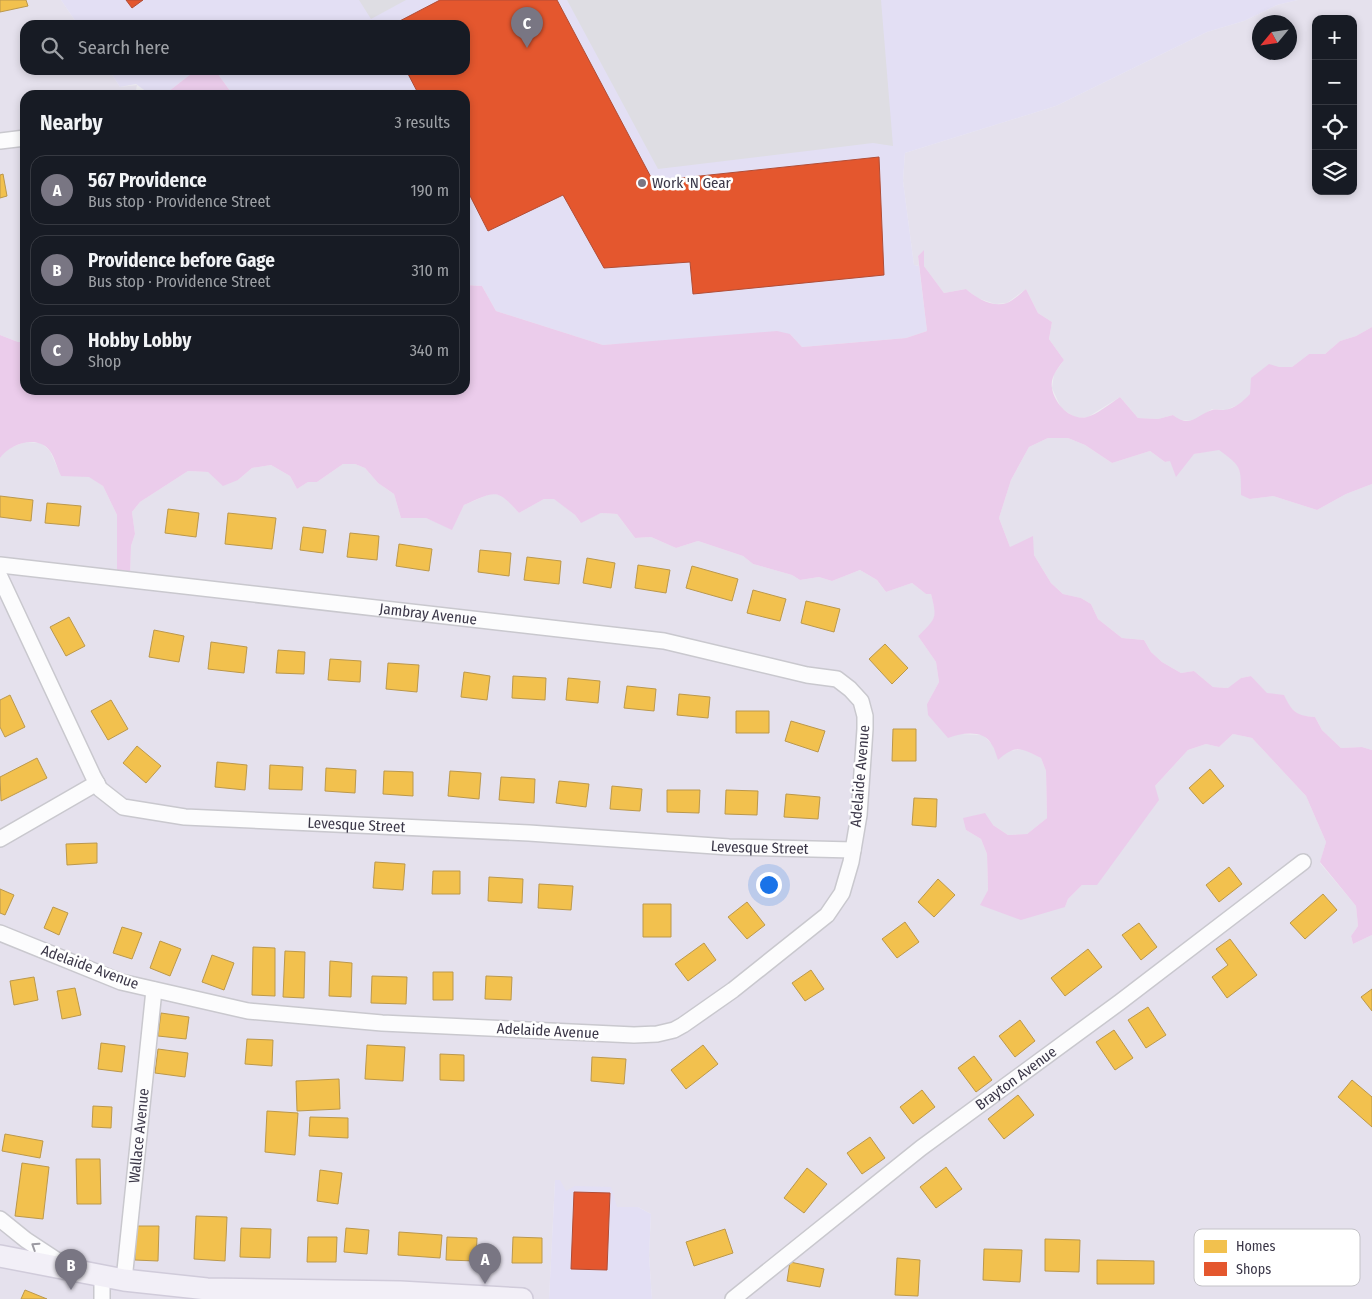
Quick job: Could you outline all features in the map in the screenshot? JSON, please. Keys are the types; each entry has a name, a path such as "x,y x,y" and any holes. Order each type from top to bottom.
{"main road":[{"path":"0,1256 124,1280 207,1289 522,1299"}],"street":[{"path":"0,141 20,139"},
{"name":"Jambray Avenue","path":"0,565 664,642 807,675 828,676 837,679 850,688"},
{"name":"Levesque Street","path":"0,577 55,698 97,783 108,796 123,806 185,817 529,833 729,847 853,850"},
{"name":"Adelaide Avenue","path":"2,934 122,982 248,1011 382,1023 634,1035 657,1034 674,1030 701,1013 827,915 842,893 853,850 859,815 865,729 865,716 861,701 850,688"},
{"path":"0,839 97,783"},
{"name":"Brayton Avenue","path":"733,1299 921,1148 1120,1002 1303,862"},
{"name":"Wallace Avenue","path":"124,1280 154,990"},
{"path":"0,1219 26,1240 72,1270"},
{"path":"102,1276 102,1299"}],"shaded area":[{"path":"0,0 61,0 75,20 20,20 20,75 112,75 120,87 137,85 136,90 20,90 20,342 0,335"},
{"path":"61,0 1298,0 1277,5 1256,15 1252,15 1252,17 1244,21 1207,32 1056,106 905,153 903,181 914,265 919,266 927,331 906,338 802,347 790,334 603,345 496,311 482,286 470,285 470,90 229,90 219,75 470,75 470,20 75,20"},
{"path":"359,0 406,0 371,19"},
{"path":"567,0 881,0 893,146 873,143 658,169"},
{"path":"1298,0 1372,0 1372,327 1356,336 1340,341 1325,354 1309,354 1292,367 1279,367 1240,404 1226,410 1212,409 1194,421 1180,420 1173,415 1158,419 1138,418 1120,397 1088,417 1076,418 1061,408 1052,388 1054,374 1064,360 1049,339 1052,322 1038,313 1026,289 1007,303 995,304 977,298 966,289 944,293 924,266 924,251 918,256 919,266 914,265 903,181 905,153 1056,106 1207,32 1252,17 1252,60 1297,60 1297,15 1256,15 1277,5"},
{"path":"112,75 190,75 170,90 144,90 136,84 120,87"},
{"path":"190,75 219,75 229,90 170,90"},
{"path":"924,250 924,266 944,293 966,289 985,301 1002,304 1012,301 1026,289 1038,313 1052,322 1049,339 1064,360 1053,376 1053,394 1064,410 1081,418 1095,414 1120,397 1138,418 1158,419 1173,415 1184,421 1189,421 1212,410 1232,408 1250,394 1251,378 1269,364 1279,367 1292,367 1309,354 1325,354 1340,341 1356,336 1372,327 1372,484 1346,494 1317,510 1273,496 1250,499 1241,495 1239,468 1219,450 1194,454 1176,477 1170,461 1165,462 1150,451 1112,463 1085,445 1068,438 1048,438 1029,447 1011,480 999,518 1010,547 1033,536 1034,555 1051,583 1063,594 1081,598 1091,604 1098,619 1122,638 1144,640 1151,652 1162,662 1181,673 1194,671 1213,687 1228,688 1241,678 1251,676 1267,693 1284,695 1293,709 1299,714 1315,717 1322,730 1341,748 1362,747 1372,750 1372,935 1353,944 1351,936 1358,926 1356,906 1320,862 1326,842 1306,796 1252,738 1233,734 1219,747 1206,744 1188,750 1155,786 1159,800 1097,885 1082,885 1068,899 1065,907 1021,920 980,905 988,890 987,854 981,839 966,830 963,818 985,813 993,825 1008,835 1027,834 1047,818 1046,771 1041,758 1019,749 1009,752 998,760 994,748 984,736 966,734 948,738 928,715 927,704 939,682 936,662 918,636 932,621 935,613 931,594 926,594 912,583 886,592 877,580 860,570 832,581 819,577 800,580 792,575 753,564 743,556 698,541 676,548 651,537 635,538 617,514 601,513 581,523 575,515 554,499 544,499 519,513 500,496 494,494 482,497 464,505 452,530 426,518 401,518 394,494 378,483 365,468 355,464 343,464 317,482 308,482 297,489 290,476 271,465 252,468 238,480 223,486 208,472 188,471 140,502 132,512 135,534 131,546 130,578 117,577 117,515 103,486 89,477 61,476 50,451 38,443 31,442 17,445 4,453 0,458 0,335 20,342 20,395 470,395 470,285 482,286 496,311 603,345 777,331 790,334 802,347 906,338 927,331 918,256"},
{"path":"1048,438 1068,438 1085,445 1112,463 1150,451 1165,462 1219,449 1237,463 1250,499 1273,496 1317,510 1346,494 1372,484 1372,750 1362,747 1341,748 1322,730 1315,717 1300,716 1289,706 1284,696 1267,694 1251,676 1241,678 1229,688 1213,687 1194,671 1181,673 1162,662 1151,652 1144,640 1122,638 1098,619 1091,604 1081,598 1063,594 1051,583 1034,555 1010,547 999,518 1011,480 1029,447"},
{"path":"25,442 41,443 50,451 61,476 89,476 103,486 117,515 117,577 130,578 131,546 135,534 132,512 140,502 188,471 208,472 238,480 252,468 271,465 290,476 297,489 308,482 317,482 343,464 355,464 365,468 378,483 394,494 401,518 426,518 452,529 464,505 492,493 505,497 519,513 544,499 555,499 575,515 580,522 601,513 617,514 635,538 651,537 676,548 698,541 743,556 753,564 792,575 800,580 819,577 832,581 860,570 877,580 886,592 912,583 926,594 931,594 936,613 932,623 918,636 936,662 939,682 927,704 960,734 983,735 991,743 1009,751 1023,749 1041,758 1046,771 1047,818 1027,834 1008,835 993,825 966,830 981,839 987,854 988,890 981,904 1065,907 1068,899 1082,885 1155,786 1188,750 1206,744 1219,747 1233,734 1252,738 1306,796 1326,842 1320,863 1356,906 1358,926 1351,936 1353,944 1372,935 1372,1299 652,1299 649,1255 651,1214 638,1207 617,1207 566,1192 559,1180 555,1180 549,1299 0,1299 0,458 5,450"},
{"path":"555,1180 560,1180 566,1191 575,1186 611,1187 617,1207 638,1207 651,1214 649,1255 652,1299 549,1299"}],"building: Homes":[{"path":"0,0 26,0 28,6 0,12"},
{"path":"3,174 7,196 0,198 0,175"},
{"path":"0,496 33,500 31,521 0,517"},
{"path":"47,503 81,506 79,526 45,523"},
{"path":"168,509 199,513 196,537 165,533"},
{"path":"228,513 276,518 272,549 225,544"},
{"path":"303,527 326,530 323,553 300,550"},
{"path":"350,533 379,536 377,560 347,557"},
{"path":"399,544 432,549 429,571 396,566"},
{"path":"480,550 511,553 509,576 478,572"},
{"path":"527,557 561,561 559,584 524,580"},
{"path":"587,558 615,563 611,588 583,583"},
{"path":"638,565 670,570 666,593 635,588"},
{"path":"692,566 738,579 732,601 686,588"},
{"path":"753,590 786,599 780,621 747,613"},
{"path":"806,601 840,609 834,632 801,623"},
{"path":"69,617 85,646 66,656 50,627"},
{"path":"154,630 184,636 179,662 149,657"},
{"path":"211,642 247,647 244,673 208,669"},
{"path":"885,644 908,668 892,684 869,659"},
{"path":"278,650 305,652 304,674 276,673"},
{"path":"330,659 361,661 360,682 328,680"},
{"path":"388,663 419,665 417,692 386,689"},
{"path":"464,672 490,676 487,700 461,697"},
{"path":"513,676 546,678 545,700 512,698"},
{"path":"568,678 600,681 598,703 566,700"},
{"path":"627,686 656,689 654,711 624,708"},
{"path":"679,694 710,697 708,718 677,715"},
{"path":"10,695 25,727 5,737 0,727 0,700"},
{"path":"111,700 128,729 108,740 91,711"},
{"path":"736,711 769,711 769,733 736,733"},
{"path":"791,721 825,731 818,752 785,741"},
{"path":"893,729 916,729 916,761 892,761"},
{"path":"137,746 161,766 146,783 123,763"},
{"path":"37,758 47,778 1,801 0,777"},
{"path":"217,762 247,765 245,790 215,787"},
{"path":"270,765 303,767 302,790 269,789"},
{"path":"326,768 356,770 355,793 325,791"},
{"path":"1210,769 1224,786 1203,804 1189,788"},
{"path":"384,771 413,772 413,796 383,794"},
{"path":"450,771 481,773 479,799 448,796"},
{"path":"501,777 535,779 534,803 499,800"},
{"path":"559,781 589,784 586,807 556,803"},
{"path":"612,786 642,789 640,811 610,809"},
{"path":"667,790 700,790 699,813 667,812"},
{"path":"726,790 758,791 757,815 725,814"},
{"path":"786,794 820,797 818,819 784,817"},
{"path":"914,798 937,799 936,827 912,825"},
{"path":"97,843 97,863 67,865 66,844"},
{"path":"375,862 405,864 403,890 373,888"},
{"path":"1229,867 1242,884 1219,902 1206,885"},
{"path":"433,871 460,871 460,894 432,894"},
{"path":"489,877 523,879 522,903 488,901"},
{"path":"938,879 955,895 934,917 918,902"},
{"path":"539,884 573,886 571,910 538,908"},
{"path":"0,889 14,895 5,915 0,913"},
{"path":"1323,894 1337,910 1305,939 1290,923"},
{"path":"747,902 765,925 747,939 728,917"},
{"path":"643,904 671,904 671,937 643,937"},
{"path":"53,907 68,913 59,935 44,928"},
{"path":"905,922 919,942 897,958 882,939"},
{"path":"1139,923 1157,947 1141,960 1122,935"},
{"path":"122,927 142,933 132,959 113,953"},
{"path":"1230,939 1257,975 1227,998 1212,977 1228,965 1216,949"},
{"path":"160,941 181,949 170,976 150,968"},
{"path":"704,943 716,960 688,981 675,964"},
{"path":"253,947 275,948 275,996 252,995"},
{"path":"1088,949 1102,967 1065,996 1051,978"},
{"path":"285,951 305,952 304,998 283,997"},
{"path":"212,955 234,963 224,990 202,982"},
{"path":"330,961 352,963 351,997 329,996"},
{"path":"811,970 824,989 805,1001 792,983"},
{"path":"433,972 453,972 453,1000 433,1000"},
{"path":"372,976 407,977 406,1004 371,1003"},
{"path":"486,976 512,977 511,1000 485,999"},
{"path":"34,977 38,1000 14,1005 10,981"},
{"path":"75,988 81,1015 62,1019 57,991"},
{"path":"1372,989 1372,1011 1361,997"},
{"path":"1148,1007 1166,1035 1146,1048 1128,1020"},
{"path":"161,1013 189,1017 186,1039 158,1036"},
{"path":"1020,1020 1035,1041 1015,1057 999,1036"},
{"path":"1114,1030 1133,1058 1115,1070 1096,1042"},
{"path":"247,1039 273,1040 272,1066 245,1064"},
{"path":"101,1043 125,1046 122,1072 98,1069"},
{"path":"367,1045 405,1047 403,1081 365,1079"},
{"path":"703,1045 718,1064 686,1089 671,1070"},
{"path":"158,1049 188,1053 185,1077 155,1073"},
{"path":"440,1054 464,1055 464,1081 440,1080"},
{"path":"974,1056 992,1080 976,1092 958,1068"},
{"path":"592,1057 626,1059 624,1084 591,1081"},
{"path":"339,1079 340,1109 297,1111 296,1081"},
{"path":"1352,1080 1372,1097 1372,1127 1338,1097"},
{"path":"922,1090 935,1107 913,1124 900,1107"},
{"path":"1018,1095 1034,1115 1004,1139 988,1119"},
{"path":"93,1106 112,1107 111,1128 92,1127"},
{"path":"267,1111 298,1113 295,1155 265,1152"},
{"path":"310,1117 348,1118 348,1138 309,1136"},
{"path":"5,1134 43,1141 40,1158 2,1151"},
{"path":"870,1137 885,1158 862,1174 847,1153"},
{"path":"76,1159 100,1159 101,1204 77,1204"},
{"path":"22,1163 49,1167 43,1219 15,1216"},
{"path":"946,1167 962,1189 936,1208 920,1187"},
{"path":"807,1168 827,1184 804,1213 784,1198"},
{"path":"320,1170 342,1173 338,1204 317,1201"},
{"path":"196,1216 227,1217 225,1261 194,1259"},
{"path":"135,1226 159,1226 158,1261 135,1260"},
{"path":"241,1228 271,1229 270,1258 240,1257"},
{"path":"346,1228 369,1230 367,1254 344,1252"},
{"path":"725,1229 733,1253 694,1266 686,1242"},
{"path":"399,1232 442,1235 440,1258 398,1255"},
{"path":"308,1237 337,1237 336,1262 307,1262"},
{"path":"447,1237 477,1238 476,1261 446,1260"},
{"path":"513,1237 542,1238 542,1263 512,1263"},
{"path":"1045,1239 1080,1240 1079,1272 1045,1271"},
{"path":"984,1249 1022,1250 1020,1282 983,1280"},
{"path":"897,1258 920,1260 918,1296 895,1295"},
{"path":"1097,1260 1154,1261 1154,1284 1097,1284"},
{"path":"790,1262 824,1269 820,1287 787,1281"},
{"path":"25,1290 47,1299 21,1299"}],"building: Shops":[{"path":"126,0 143,0 132,8"},
{"path":"440,0 557,0 653,181 879,157 884,275 693,294 690,262 604,268 563,195 488,231 470,196 470,90 416,90 409,75 470,75 470,20 402,20"},
{"path":"574,1192 610,1193 607,1270 571,1269"}],"place":[{"name":"Hobby Lobby","path":"527,48"},
{"name":"Work 'N Gear","path":"642,183"},
{"name":"567 Providence","path":"485,1284"},
{"name":"Providence before Gage","path":"71,1290"}]}
